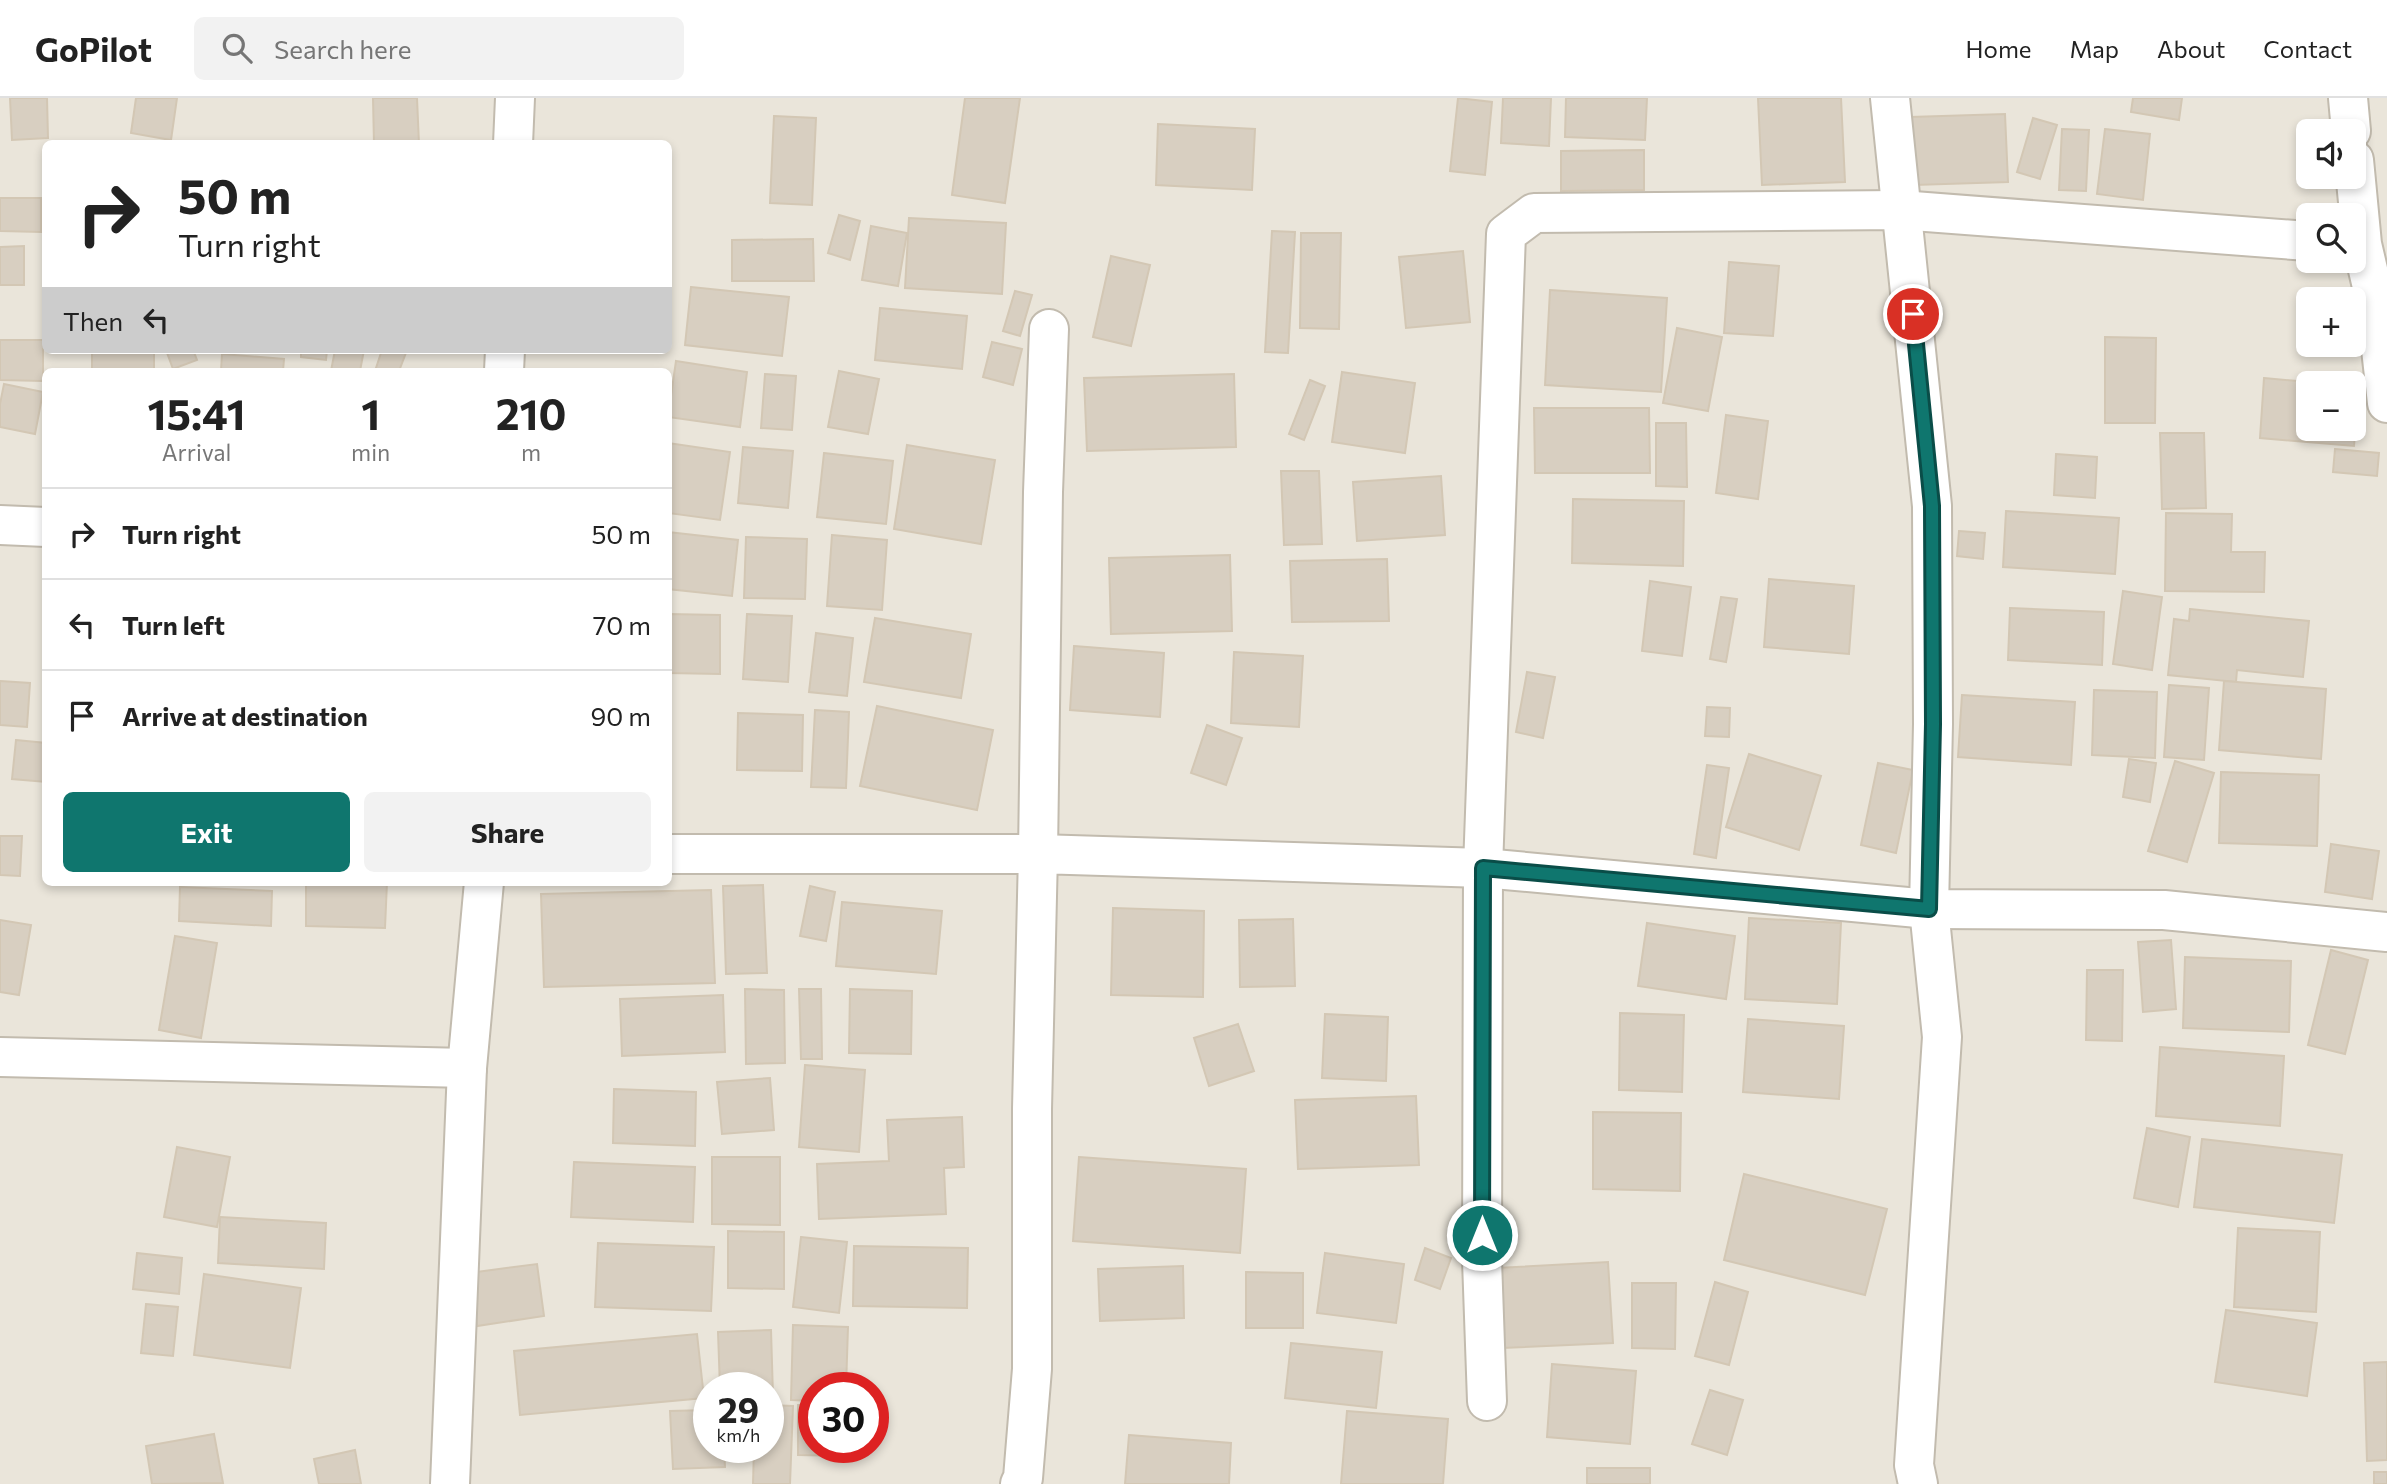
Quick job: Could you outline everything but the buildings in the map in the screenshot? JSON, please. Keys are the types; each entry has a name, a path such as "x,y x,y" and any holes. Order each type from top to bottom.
{"street":[{"path":"513,140 515,98"},
{"path":"1890,98 1932,506 1933,724 1929,909 1942,1037 1914,1465 1917,1484"},
{"path":"2348,98 2350,119"},
{"path":"1487,1401 1482,1260 1483,868 1506,234 1534,213 1900,211 2296,240"},
{"path":"2366,271 2376,304 2387,403"},
{"path":"1020,1484 1023,1478 1032,1369 1032,1109 1043,492 1049,330"},
{"path":"0,524 42,527"},
{"path":"672,854 1038,854 1483,868 1929,909 2164,910 2387,932"},
{"path":"450,1484 467,1068 484,886"},
{"path":"0,1057 467,1068"}],"shaded area":[{"path":"0,98 2387,98 2387,1484 0,1484"}],"route":[{"path":"1482,1235 1483,868 1929,909 1933,724 1932,506 1913,314"}]}
